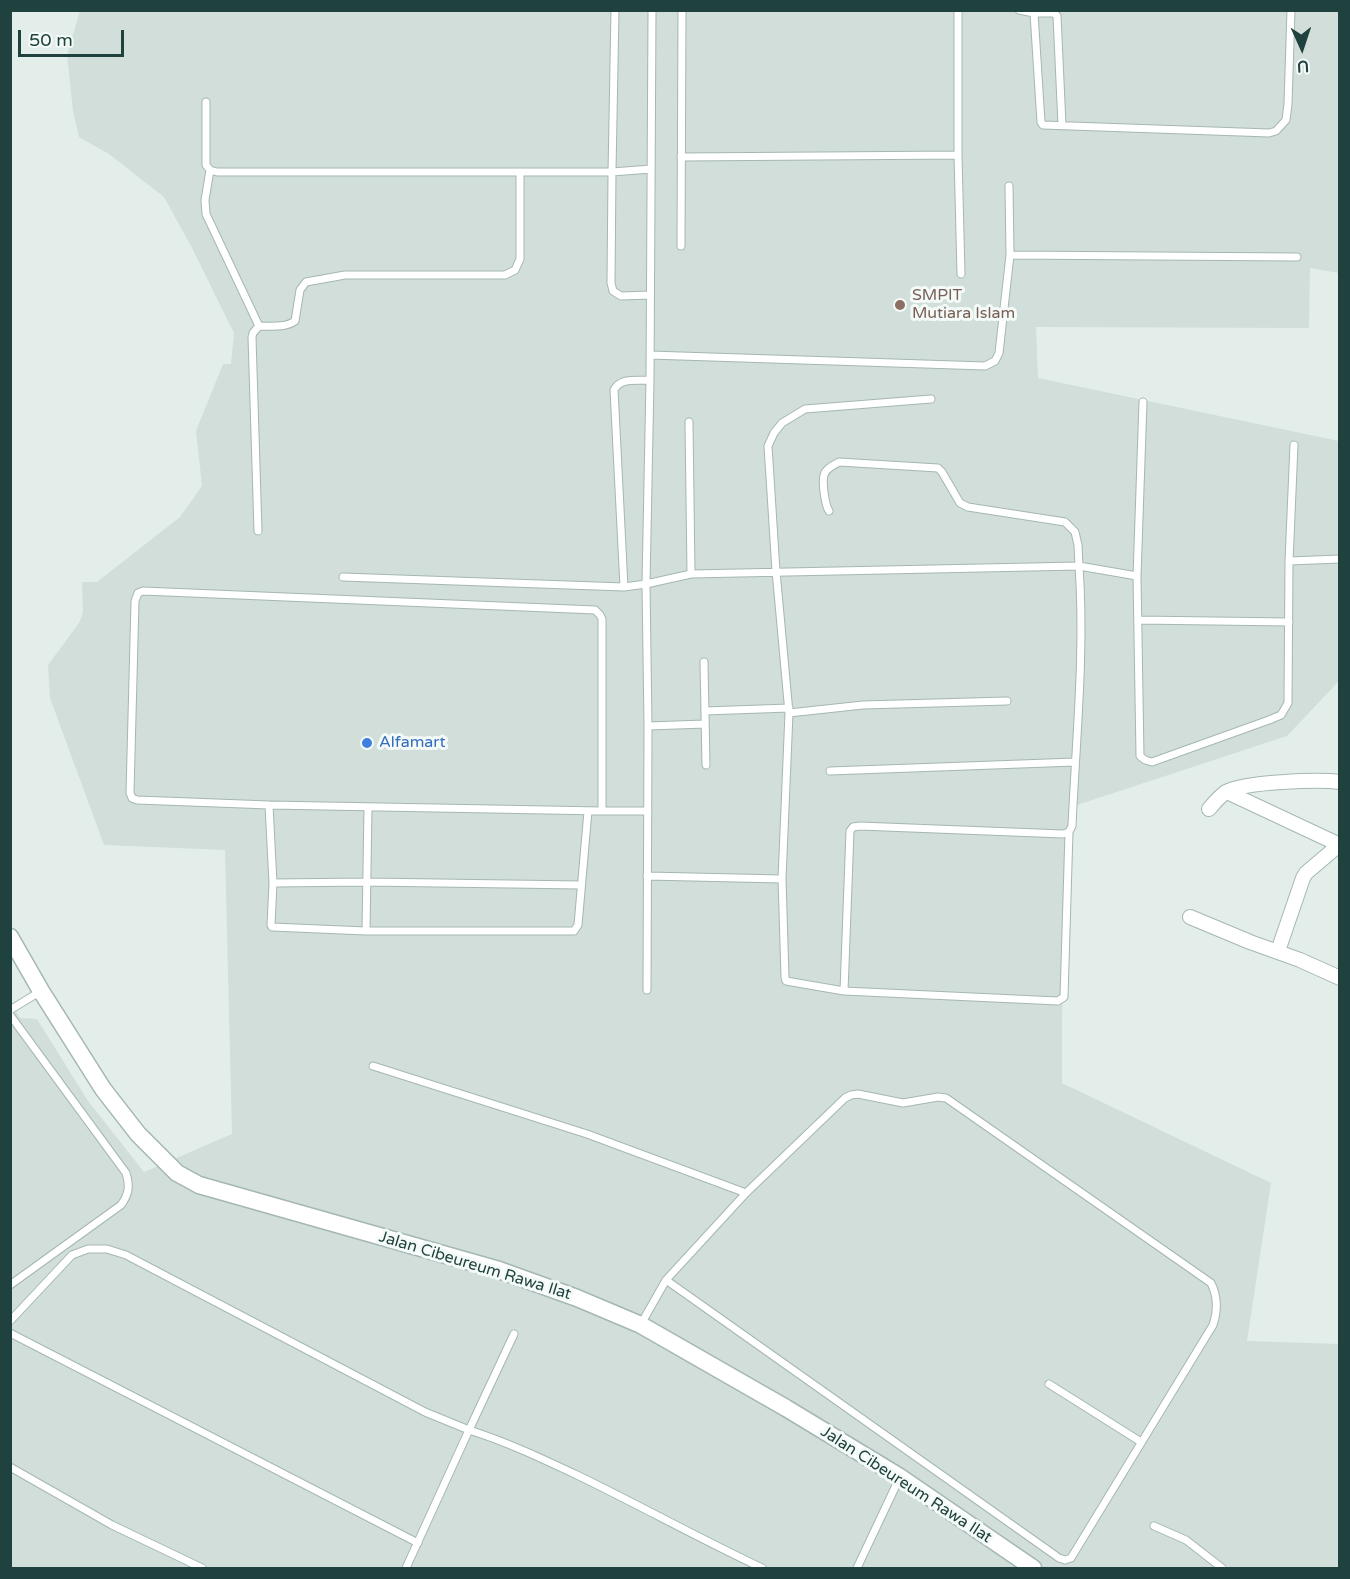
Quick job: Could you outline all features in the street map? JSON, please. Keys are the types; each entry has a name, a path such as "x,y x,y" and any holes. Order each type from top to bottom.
{"street":[{"path":"1209,808 1227,792 1248,785 1340,782"},
{"path":"1227,792 1339,845 1306,873 1300,884 1278,951"},
{"path":"1190,917 1340,978"},
{"name":"Jalan Cibeureum Rawa Ilat","path":"11,940 103,1089 138,1134 177,1173 199,1185 499,1270 577,1298 641,1325 786,1408 900,1477 1032,1569"}],"lane":[{"path":"615,10 611,283 613,291 621,296 650,295"},
{"path":"647,990 646,584 650,380 652,10"},
{"path":"681,246 682,10"},
{"path":"958,10 958,154 962,274"},
{"path":"1019,10 1054,13 1057,16 1062,125"},
{"path":"1034,12 1043,125 1269,133 1276,131 1286,120 1291,10"},
{"path":"206,102 206,165 210,170 217,172 612,172 651,170"},
{"path":"681,157 958,154"},
{"path":"210,170 205,200 206,214 260,326"},
{"path":"258,531 252,333 260,326 285,325 295,321 300,290 306,282 316,279 345,275 505,275 515,270 520,259 520,172"},
{"path":"650,356 985,366 995,361 999,353 1010,255 1009,186"},
{"path":"1010,255 1297,257"},
{"path":"624,587 614,390 622,381 650,380"},
{"path":"829,511 825,503 824,474 839,462 938,468 960,503 968,507 1065,522 1074,532 1078,545 1082,645 1072,826 1069,832 1064,997 1058,1001 844,991 786,981 785,977 783,879 789,710 776,571 768,446 782,423 805,409 931,399"},
{"path":"1143,402 1137,576 1140,756 1152,762 1281,715 1288,703 1289,561 1294,445"},
{"path":"689,422 691,574"},
{"path":"1289,561 1340,560"},
{"path":"343,577 624,587 691,574 776,571 1079,566 1137,576"},
{"path":"602,812 602,619 595,610 144,591 138,593 135,601 130,793 132,798 268,805 602,812 648,812"},
{"path":"1138,620 1289,622"},
{"path":"704,662 706,765"},
{"path":"705,711 1007,701"},
{"path":"648,726 705,724"},
{"path":"830,771 1075,762"},
{"path":"268,805 273,883 272,927 366,931 574,931 578,926 588,811"},
{"path":"366,931 368,807"},
{"path":"844,991 850,831 853,827 1063,834 1069,832"},
{"path":"647,876 783,879"},
{"path":"273,883 581,885"},
{"path":"10,1010 41,991"},
{"path":"10,1015 126,1173 129,1191 121,1206 10,1285"},
{"path":"373,1066 587,1134 746,1193"},
{"path":"641,1325 666,1280 746,1193 845,1098 858,1094 903,1103 938,1097 946,1098 1211,1283 1215,1292 1217,1314 1071,1558 1065,1560 1059,1558 666,1280"},
{"path":"10,1321 72,1256 88,1249 106,1249 126,1255 425,1412 560,1467 638,1504 762,1569"},
{"path":"10,1333 418,1543"},
{"path":"405,1569 514,1334"},
{"path":"1048,1384 1141,1442"},
{"path":"10,1467 112,1525 202,1569"},
{"path":"856,1569 900,1477"},
{"path":"1154,1526 1186,1540 1222,1569"}],"shaded area":[{"path":"80,11 1339,11 1339,273 1310,268 1309,328 1036,327 1038,378 1339,441 1339,681 1287,736 1071,807 1062,1015 1062,1083 1271,1183 1247,1341 1339,1344 1339,1568 11,1568 10,1000 20,1018 37,1019 88,1101 144,1172 232,1134 225,850 104,845 50,698 48,665 79,623 83,613 82,582 97,582 180,517 202,486 196,431 223,364 231,364 234,333 164,197 109,154 79,137 73,111 67,55"}],"place":[{"name":"SMPIT Mutiara Islam","path":"900,305"},
{"name":"Alfamart","path":"367,743"}]}
